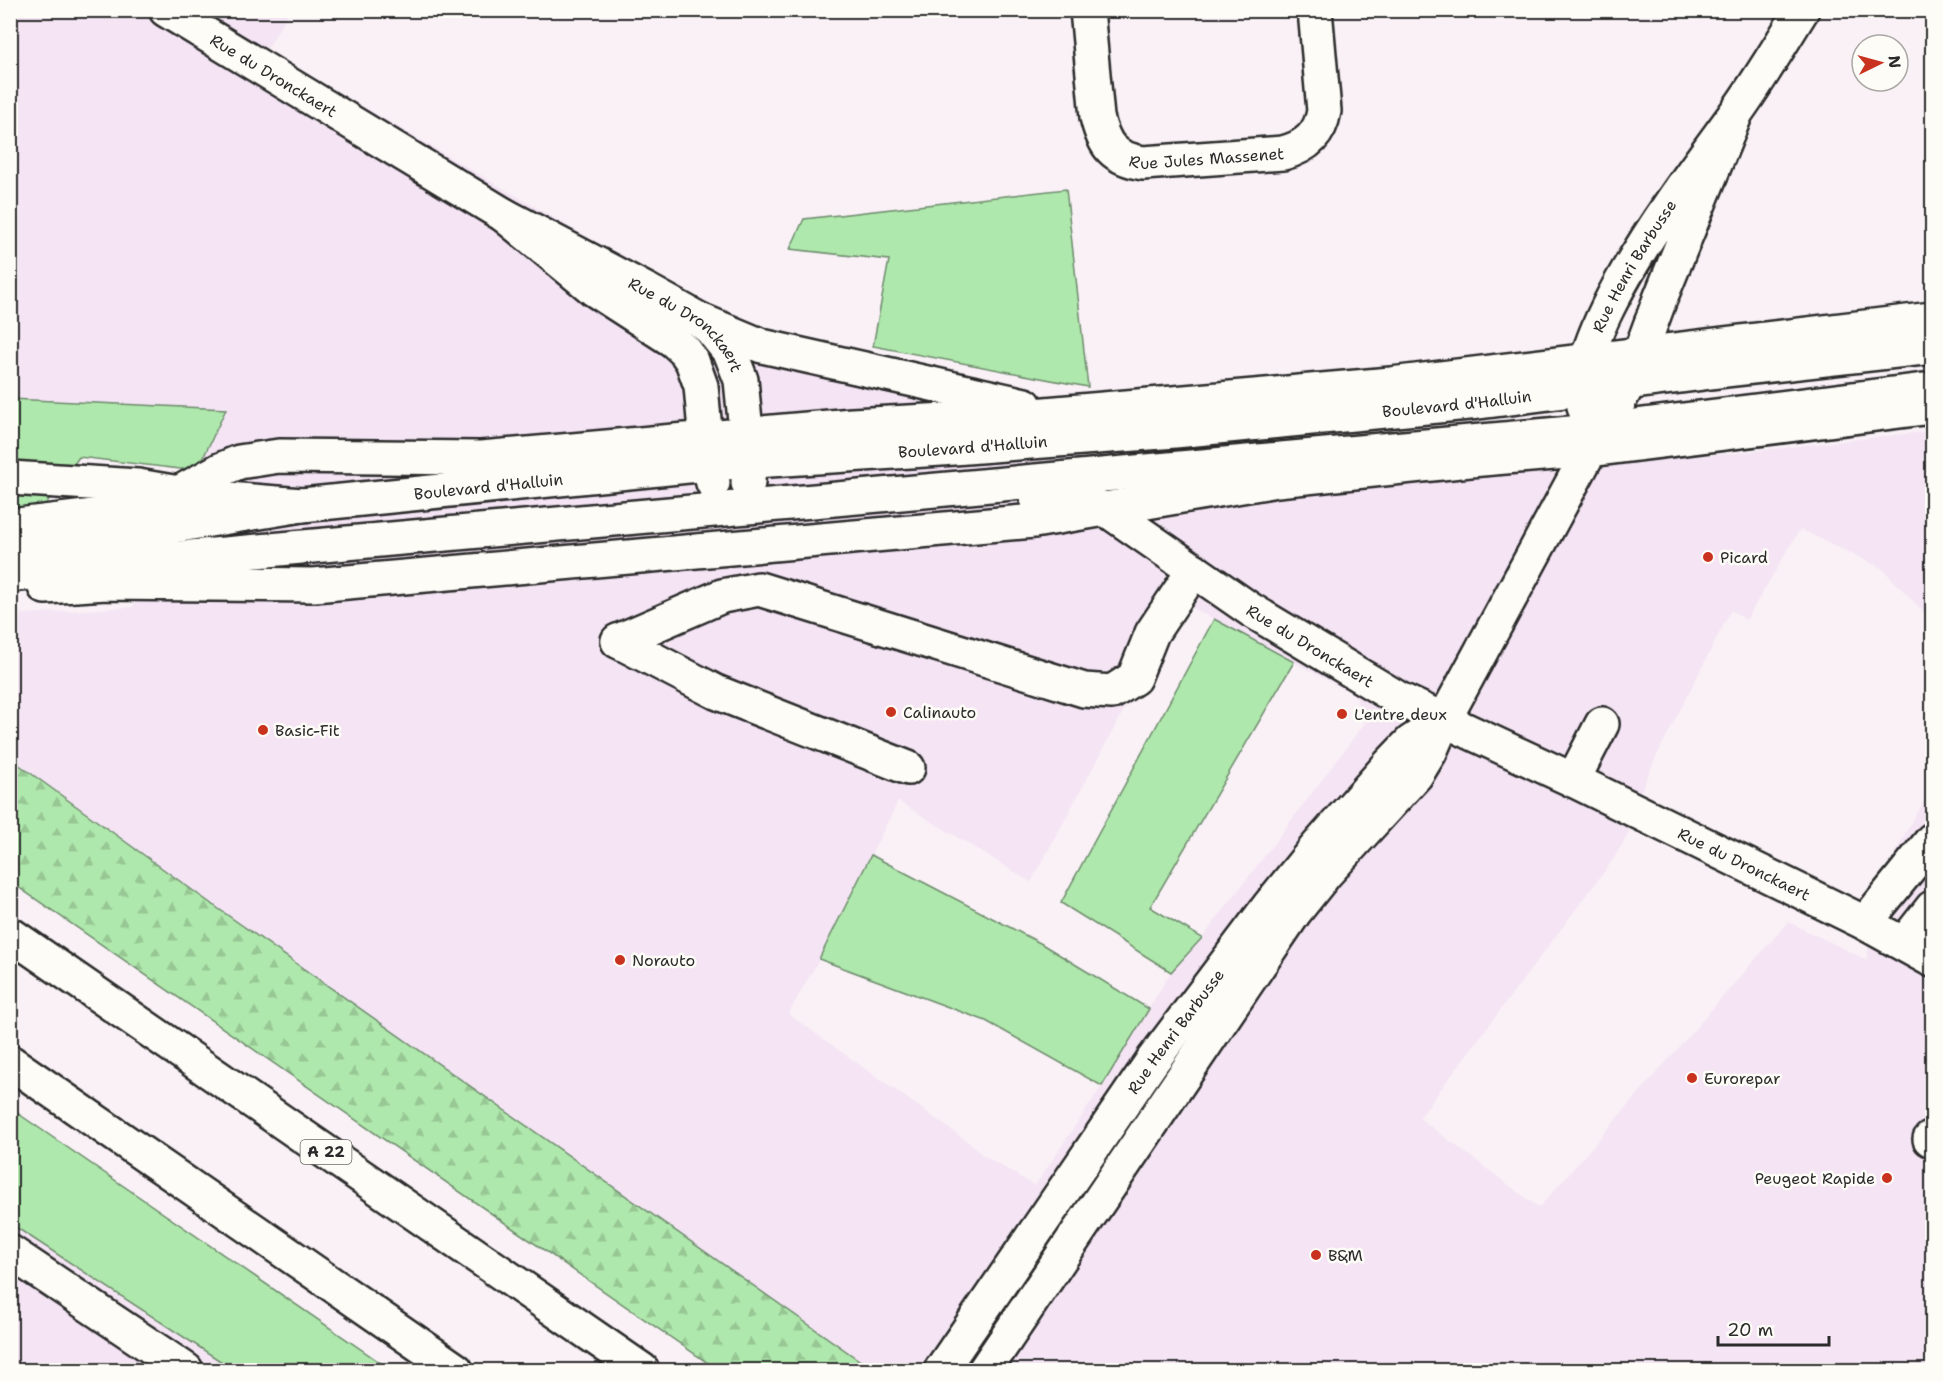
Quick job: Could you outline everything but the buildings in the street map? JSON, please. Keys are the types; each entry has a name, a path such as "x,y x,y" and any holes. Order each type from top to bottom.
{"main road":[{"name":"Rue du Dronckaert","path":"166,10 504,214 700,320 724,344 738,369 744,398 748,480 735,508"},
{"name":"Rue Jules Massenet","path":"1087,10 1096,117 1100,133 1113,152 1123,158 1143,163 1283,153 1294,150 1311,140 1322,123 1324,111 1315,10"},
{"name":"Rue Henri Barbusse","path":"1584,375 1608,306 1632,262 1668,204 1736,113 1802,10"},
{"name":"Rue Henri Barbusse","path":"985,1371 1294,912 1326,873 1416,775 1430,752 1444,720 1634,369 1736,113"},
{"name":"Rue du Dronckaert","path":"504,214 595,290 662,332 685,351 698,374 701,386 706,451 717,491 735,508 795,515 820,515 1063,498 1084,501 1107,510 1251,610 1398,699 1573,780 1865,923 1932,960"},
{"path":"1634,369 1932,319"},
{"path":"700,320 762,346 1060,413 1175,431"},
{"name":"Boulevard d'Halluin","path":"10,544 167,527 302,505 706,451 1175,431 1479,402 1584,375 1634,369 1932,347"},
{"path":"748,448 852,425 1060,413 1391,384 1584,375 1586,411 1597,440"},
{"path":"10,590 106,583 314,585 1034,521 1277,480 1470,460 1932,389"},
{"path":"10,575 735,508 1597,440 1932,407"},
{"path":"10,526 119,514 151,506 220,470 257,458 279,456 481,458 706,451"},
{"path":"10,478 138,486 226,500 302,505"},
{"path":"908,768 716,692 618,641 722,596 759,589 1084,690 1112,692 1134,678 1152,633 1194,570"},
{"name":"Rue Henri Barbusse","path":"941,1371 1152,1060 1269,906 1389,765 1412,742 1444,720"},
{"path":"1573,780 1602,724"},
{"path":"1865,923 1932,840"},
{"path":"1921,941 1932,908"},
{"name":"Rue du Dronckaert","path":"1865,923 1921,941"},
{"name":"A 22","path":"10,933 642,1371"},
{"path":"10,1062 456,1371"},
{"path":"10,1252 186,1371"}],"shaded area":[{"path":"290,10 266,50 818,372 1078,400 1076,526 1207,501 1546,464 1729,454 1932,431 1932,621 1882,568 1800,529 1746,620 1731,610 1655,759 1641,791 1628,834 1612,861 1419,1118 1539,1208 1788,922 1867,960 1874,893 1913,819 1932,789 1932,1370 873,1370 206,900 11,759 11,615 133,607 226,409 11,399 11,11","holes":["1182,602 1355,695 1365,723 1198,944 1171,972 1102,1086 1035,1186 981,1154 975,1147 788,1014 819,959 898,801 1031,882"]},
{"path":"11,1224 234,1370 11,1370"}],"green space":[{"path":"1066,189 1088,387 873,346 889,260 790,249 804,219"},
{"path":"10,399 226,409 197,471 79,457 43,508 11,510"},
{"path":"1214,619 1294,662 1150,907 1202,938 1171,972 1061,903"},
{"path":"11,759 206,900 873,1370 718,1370 11,882"},
{"path":"871,855 1040,943 1149,1009 1102,1086 986,1021 819,959"},
{"path":"10,1108 391,1370 234,1370 11,1224"}],"place":[{"name":"Picard","path":"1708,557"},
{"name":"Calinauto","path":"891,712"},
{"name":"L'entre deux","path":"1342,714"},
{"name":"Basic-Fit","path":"263,730"},
{"name":"Norauto","path":"620,960"},
{"name":"Eurorepar","path":"1692,1078"},
{"name":"Peugeot Rapide","path":"1887,1178"},
{"name":"B&M","path":"1316,1255"}]}
